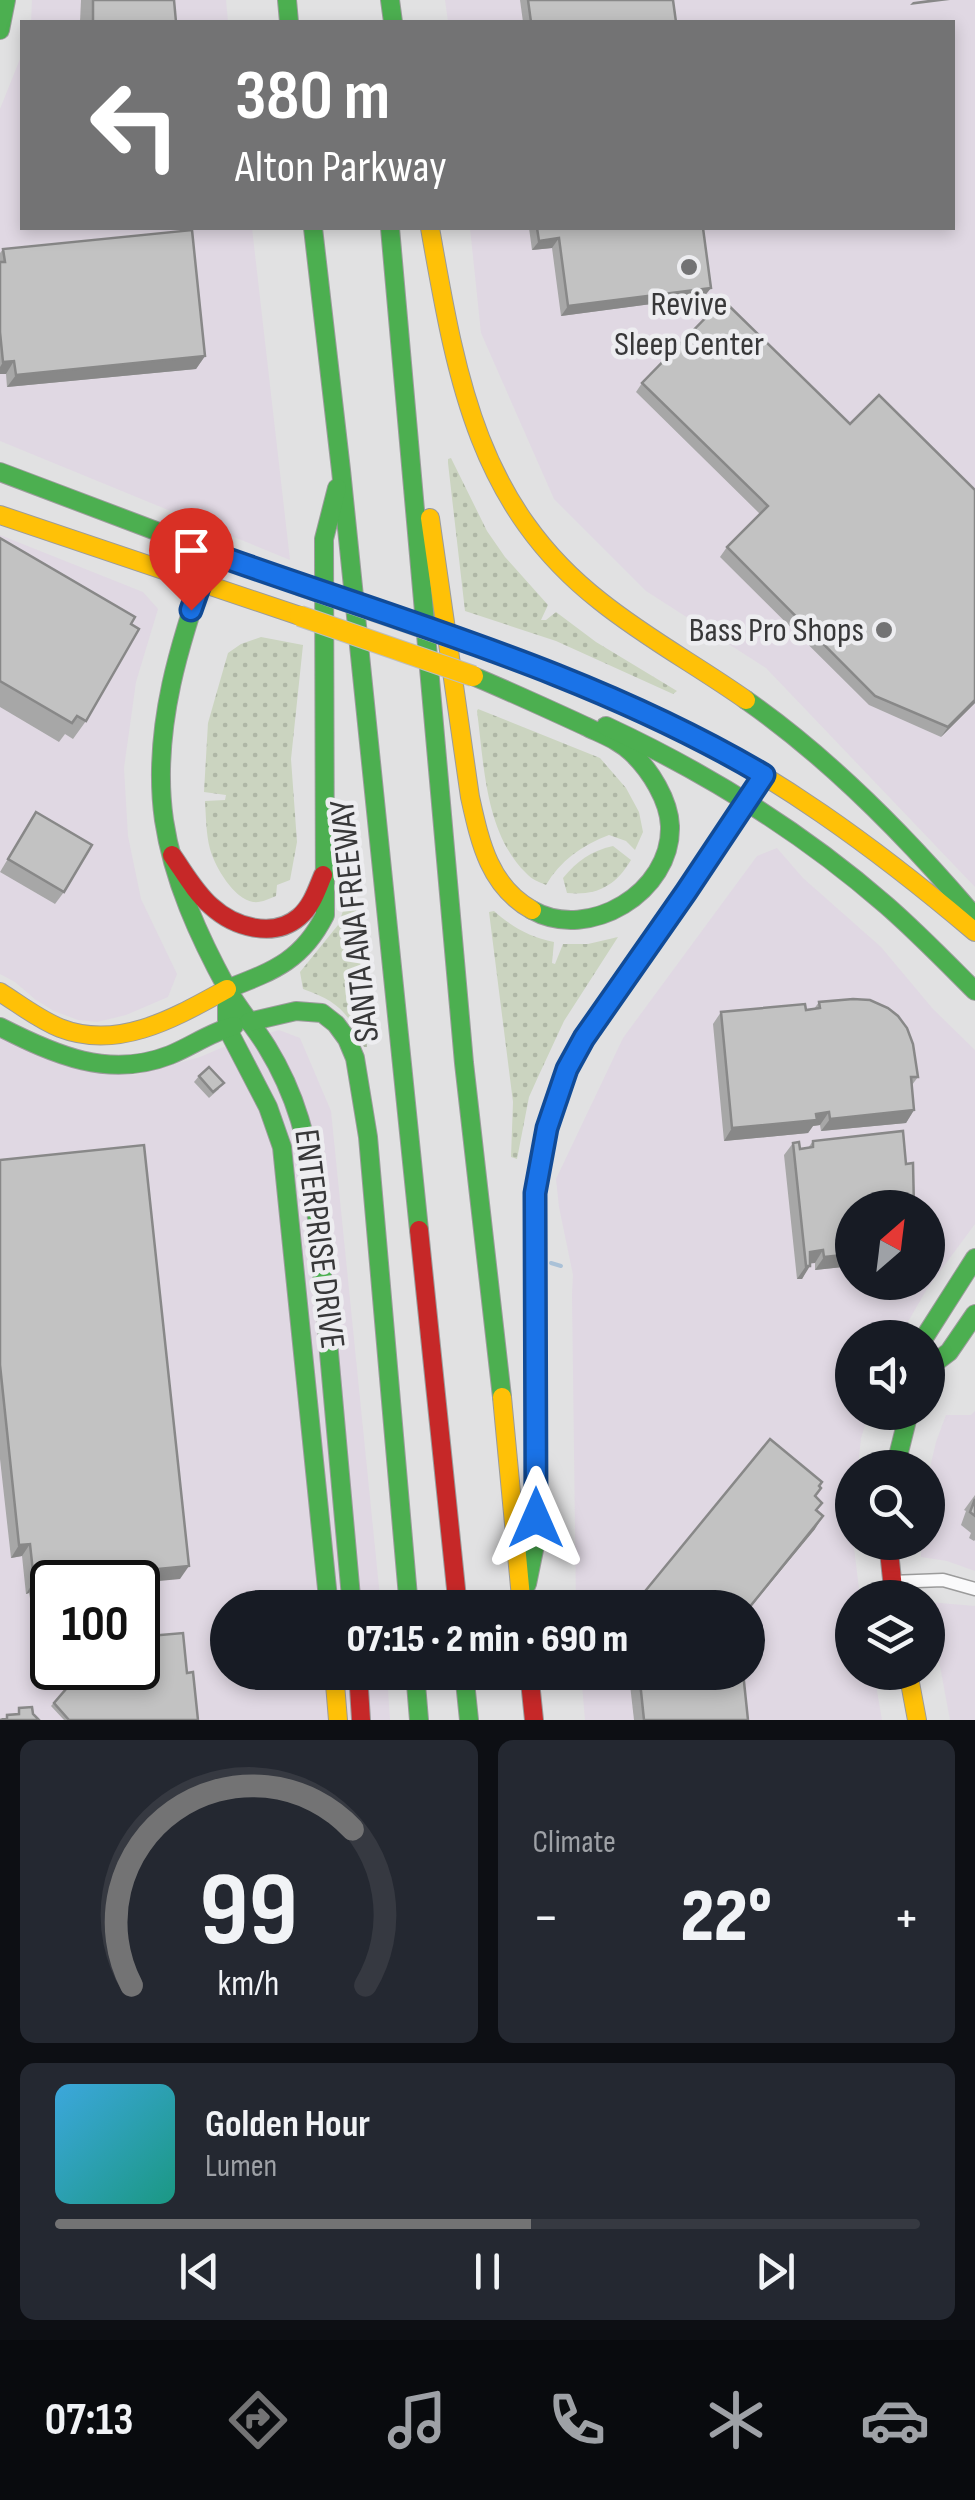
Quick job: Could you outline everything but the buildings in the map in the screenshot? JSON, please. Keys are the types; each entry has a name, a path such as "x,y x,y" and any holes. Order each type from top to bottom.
{"main road":[{"path":"0,30 6,0"},
{"name":"SANTA ANA FREEWAY","path":"313,230 456,1590"},
{"path":"390,230 465,766 480,841 502,886 532,910 559,919 579,920 624,907 657,872 669,839 669,815 648,771 620,743 473,676"},
{"path":"390,230 464,1063 520,1590"},
{"path":"430,230 452,352 477,432 502,488 537,542 591,596 804,743 862,796 975,917"},
{"path":"0,992 61,1029 77,1033 128,1033 162,1022 227,989 280,969 316,936 326,915 324,539 341,470"},
{"path":"0,472 630,705 764,775 879,855 975,932"},
{"path":"0,515 473,676 654,748 747,800 786,828 878,898 975,991"},
{"path":"211,553 189,614 170,698 162,743 162,801 172,855 186,900 227,989"},
{"path":"526,1590 536,1540 535,1193 547,1128 567,1069 584,1038 764,775"},
{"path":"172,855 216,910 251,928 286,925 300,917 326,868"},
{"name":"ENTERPRISE DRIVE","path":"227,989 265,1044 306,1136 350,1590"},
{"name":"ENTERPRISE DRIVE","path":"227,989 227,1028 268,1107 282,1147 327,1590"},
{"path":"0,1027 68,1060 116,1066 164,1058 227,1028 302,1010 325,1016 349,1040 357,1062 368,1137 408,1590"},
{"path":"935,1320 975,1258"},
{"path":"945,1356 975,1314"},
{"path":"336,1690 338,1720"},
{"path":"359,1690 361,1720"},
{"path":"416,1690 419,1720"},
{"path":"466,1690 469,1720"},
{"path":"531,1690 534,1720"},
{"path":"911,1690 916,1720"}],"street":[{"path":"945,1581 975,1589"}],"shaded area":[{"path":"32,0 226,0 228,20 31,20"},
{"path":"445,0 975,0 975,887 766,668 646,591 554,499 481,333 470,230 955,230 955,20 448,20"},
{"path":"20,59 20,230 252,230 290,560 0,441 0,109"},
{"path":"0,535 143,592 158,609 136,682 124,768 128,836 141,899 177,974 168,997 126,1015 97,1022 54,1011 0,974"},
{"path":"777,848 803,878 881,947 933,1009 975,1050 975,1224 945,1265 945,1190 835,1190 835,1300 921,1300 909,1320 835,1320 835,1430 864,1430 860,1450 835,1450 835,1560 856,1560 858,1580 835,1580 835,1690 877,1690 882,1720 585,1720 582,1690 765,1690 765,1590 576,1590 573,1275 556,1179 623,1038 757,856"},
{"path":"0,1027 92,1069 135,1075 279,1030 300,1038 331,1111 379,1590 210,1590 210,1690 388,1690 390,1720 0,1720"},
{"path":"975,1411 975,1571 940,1560 945,1560 945,1450 934,1450 940,1430 945,1430 946,1415 971,1415"},
{"path":"945,1603 975,1606 975,1720 950,1720 944,1690"}],"green space":[{"path":"451,458 487,531 548,605 541,620 556,612 596,642 677,691 673,694 556,641 465,611 448,463"},
{"path":"261,637 303,645 291,759 297,842 290,880 277,885 276,896 256,902 239,895 216,864 209,843 205,801 225,800 226,795 204,792 208,723 228,653"},
{"path":"478,709 600,758 626,788 639,812 643,832 635,850 626,841 609,835 573,855 546,885 528,875 512,857 494,818"},
{"path":"613,846 631,860 619,876 597,890 567,893 563,878 568,872 591,854"},
{"path":"356,910 367,1047 341,1010 303,989 300,972 338,925 343,911"},
{"path":"494,911 522,931 554,942 555,964 563,944 588,944 618,937 564,1021 538,1077 529,1097 517,1159 511,1157 513,1102 489,912"}],"waterway":[{"path":"551,1263 561,1266"}],"traffic: fast":[{"path":"0,30 6,0"},
{"path":"287,0 289,20"},
{"path":"390,0 393,20"},
{"path":"313,230 419,1230"},
{"path":"390,230 464,1063 502,1397"},
{"path":"0,472 299,585"},
{"path":"227,989 296,954 325,915 324,539 337,488"},
{"path":"211,553 189,618 165,718 161,786 164,820 174,864 197,929 228,990 277,1065 305,1138 315,1197 350,1590"},
{"path":"299,585 470,644"},
{"path":"473,676 621,744 652,777 669,816 667,850 657,871 623,905 578,920 554,918 532,910"},
{"path":"746,700 809,748 867,801 975,917"},
{"path":"606,726 717,784 821,853 898,915 975,991"},
{"path":"527,1584 536,1540 535,1193 547,1128 567,1069 584,1037 763,775"},
{"path":"227,989 227,1028 268,1107 282,1147 327,1590"},
{"path":"249,1022 296,1011 322,1013 336,1024 355,1058 368,1137 407,1590"},
{"path":"0,1027 62,1054 125,1065 170,1055 234,1026"},
{"path":"935,1320 975,1258"},
{"path":"945,1355 975,1314"},
{"path":"900,1450 904,1430"},
{"path":"416,1690 419,1720"},
{"path":"466,1690 469,1720"}],"traffic: slow":[{"path":"430,230 450,334 478,433 525,522 558,563 600,601 746,700"},
{"path":"0,515 300,616"},
{"path":"430,518 478,830 496,876 517,900 532,910"},
{"path":"300,616 473,676"},
{"path":"470,644 632,706 698,738 822,814 975,932"},
{"path":"0,992 60,1028 104,1036 167,1020 227,989"},
{"path":"502,1397 520,1590"},
{"path":"336,1690 338,1720"},
{"path":"911,1690 917,1720"}],"traffic: jam":[{"path":"172,855 211,906 231,920 254,928 278,928 299,917 311,903 323,875"},
{"path":"419,1230 456,1590"},
{"path":"890,1560 892,1580"},
{"path":"359,1690 361,1720"},
{"path":"531,1690 534,1720"}],"place":[{"name":"Revive Sleep Center","path":"689,267"},
{"name":"Bass Pro Shops","path":"884,630"}],"route":[{"path":"191,610 211,553 588,687 656,717 764,775 584,1038 567,1069 547,1128 535,1193 536,1518"}]}
